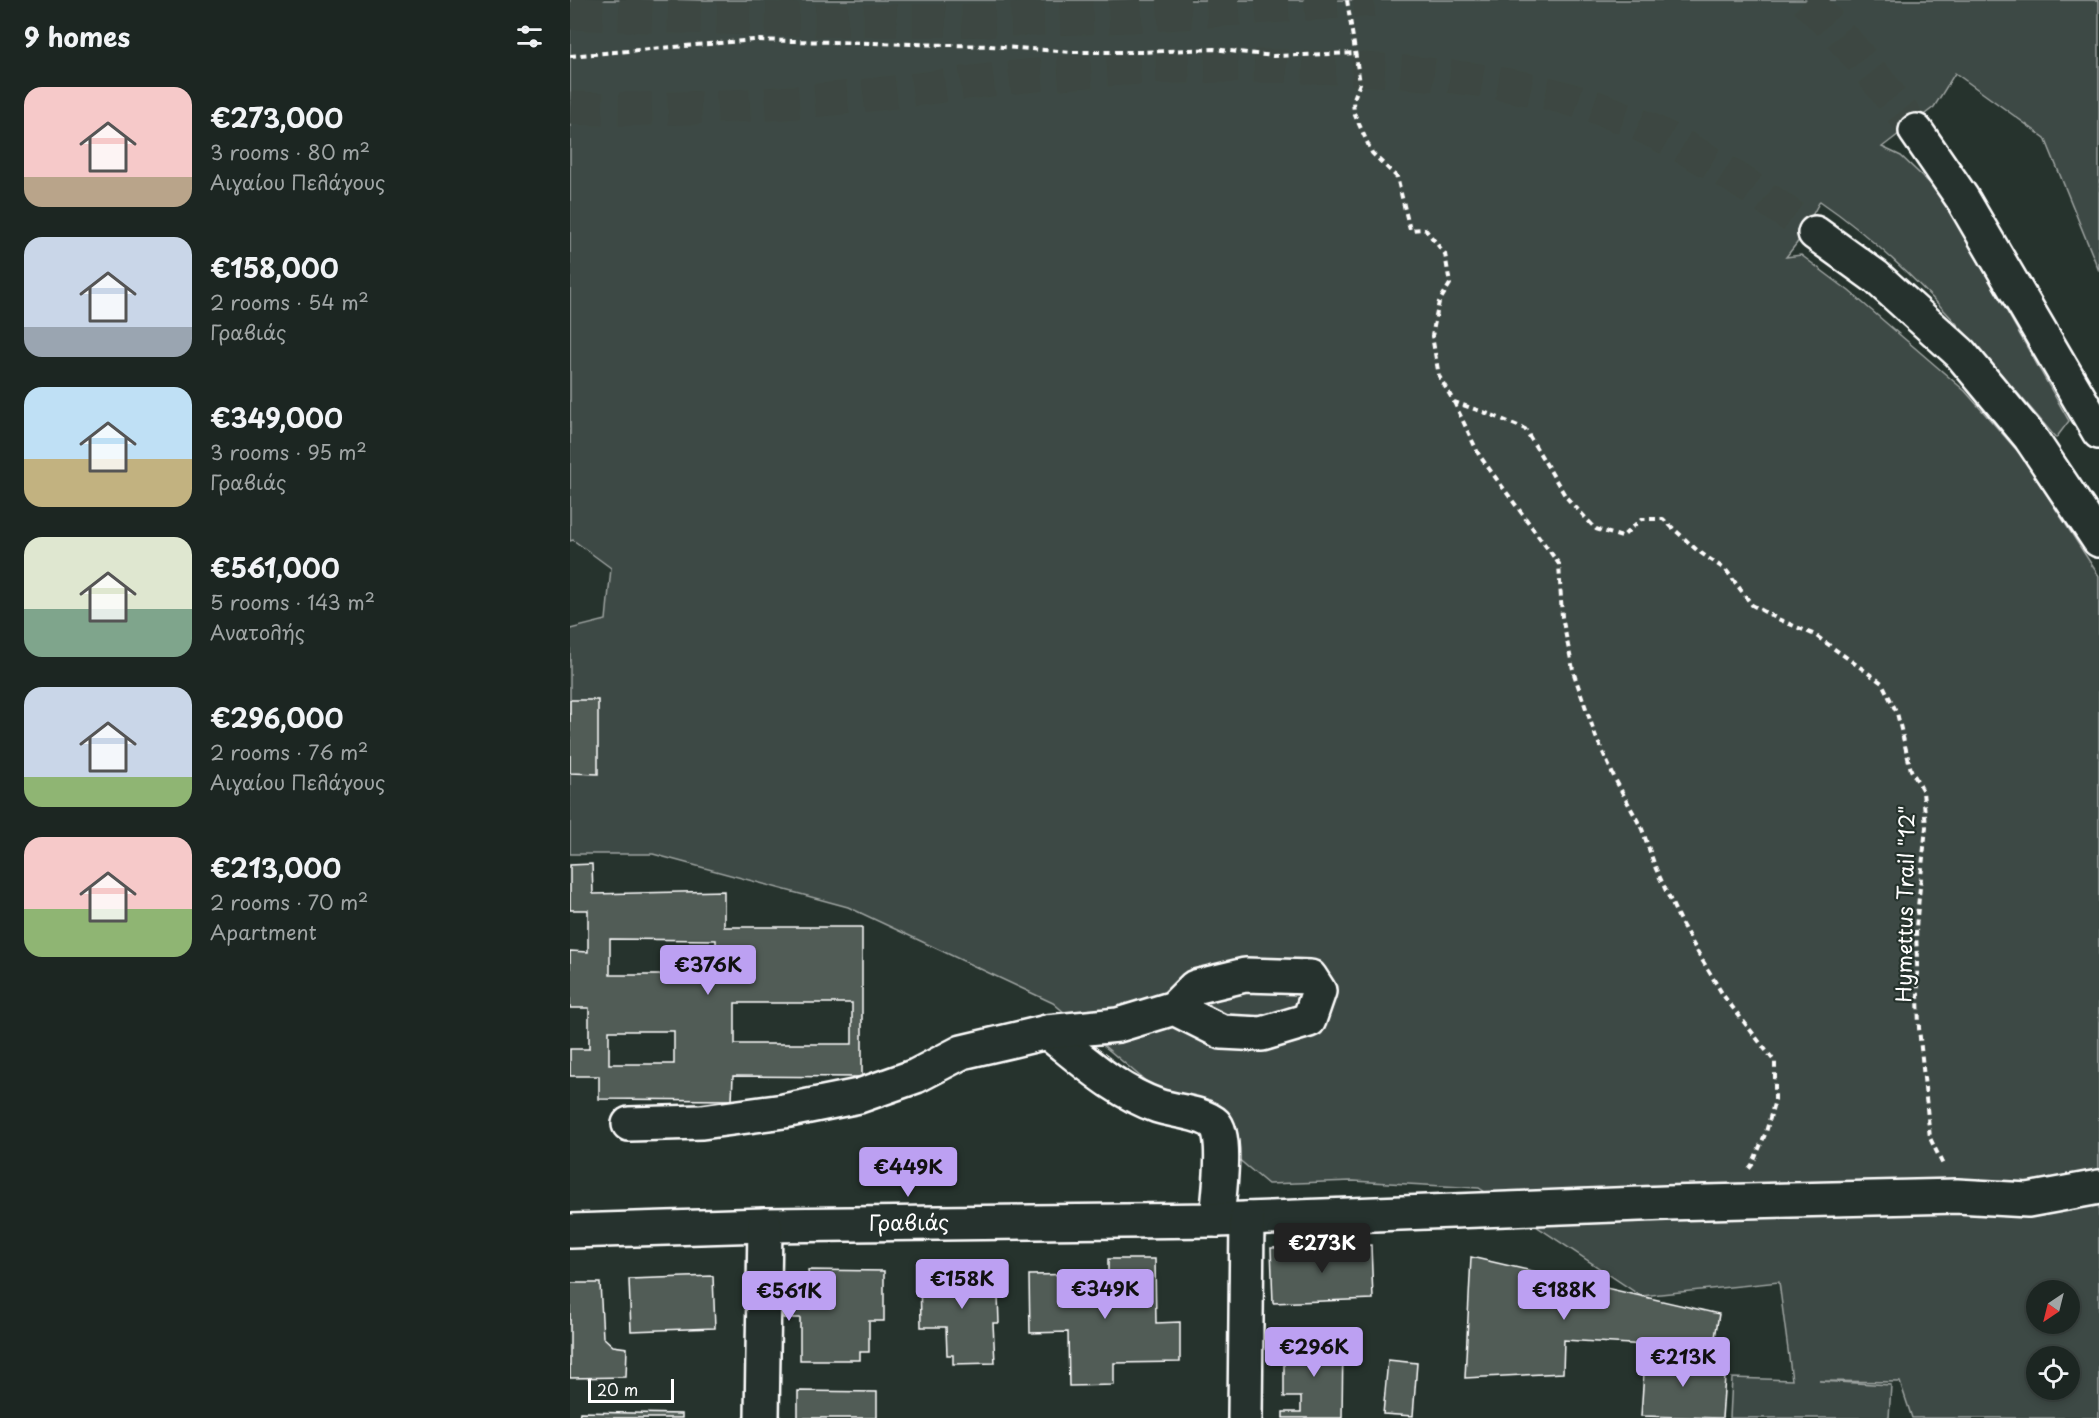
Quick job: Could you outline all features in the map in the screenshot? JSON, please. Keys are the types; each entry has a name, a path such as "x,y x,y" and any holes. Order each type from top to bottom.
{"main road":[{"path":"1916,131 1962,198 2099,432"},
{"path":"1815,232 1876,277 1960,353 2030,437 2099,540"},
{"path":"629,1124 702,1122 784,1111 859,1096 916,1076 962,1052 1047,1032 1118,1025 1174,1008"},
{"path":"1047,1032 1122,1091 1159,1106 1201,1117 1215,1124 1220,1136 1221,1170 1232,1220 1245,1418"},
{"name":"Γραβιάς","path":"570,1231 1232,1220 1666,1203 1957,1196 2028,1200 2099,1187"},
{"path":"762,1418 765,1226"}],"path":[{"path":"1347,0 1360,83 1353,101 1354,112 1372,153 1397,177 1410,230 1425,229 1445,254 1450,284 1439,302 1432,336 1439,376 1479,455 1559,564 1562,617 1574,674 1596,737 1642,829 1656,869 1680,921 1723,994 1775,1062 1775,1100 1766,1132 1752,1165 1741,1179"},
{"path":"570,56 754,40 990,46 1073,52 1214,49 1273,56 1356,53"},
{"name":"Hymettus Trail \"12\"","path":"1454,402 1492,414 1525,429 1566,497 1596,529 1622,537 1641,519 1663,519 1698,551 1726,570 1752,604 1778,619 1815,634 1882,683 1897,713 1911,770 1923,791 1926,827 1916,927 1919,1028 1930,1138 1957,1196"}],"shaded area":[{"path":"570,0 2099,0 2099,271 2045,138 1955,73 1934,107 1882,147 1901,156 1939,192 2069,421 2056,438 1974,343 1916,282 1854,226 1820,201 1797,243 1786,257 1801,255 1849,291 1965,391 2021,455 2099,576 2099,1418 1912,1418 1900,1382 1819,1381 1891,1385 1889,1418 1730,1418 1732,1378 1792,1380 1779,1282 1641,1296 1479,1188 1353,1181 1268,1184 1053,1003 848,907 653,854 570,854 570,629 606,620 611,568 573,540 570,541"}],"building":[{"path":"570,700 598,700 598,774 570,773"},
{"path":"592,864 593,894 724,891 724,927 862,927 862,1077 733,1076 732,1100 599,1099 599,1076 570,1076 570,1049 589,1049 589,1008 570,1008 570,951 588,952 588,910 570,910 570,865","holes":["610,939 716,940 717,975 610,975","735,1003 852,1003 852,1044 735,1044","609,1031 674,1031 674,1064 609,1064"]},
{"path":"1371,1245 1373,1299 1273,1303 1271,1248"},
{"path":"1471,1257 1719,1314 1713,1349 1564,1340 1563,1373 1465,1378"},
{"path":"1108,1259 1155,1259 1156,1323 1180,1322 1180,1362 1114,1363 1114,1385 1069,1386 1068,1332 1030,1333 1029,1275 1092,1274 1092,1284 1108,1284"},
{"path":"997,1267 999,1323 993,1323 995,1363 953,1364 953,1355 947,1355 946,1327 921,1327 920,1269"},
{"path":"808,1270 884,1271 884,1321 869,1321 869,1352 860,1352 860,1360 800,1360 800,1318 783,1318 784,1281 809,1281"},
{"path":"713,1276 715,1328 631,1331 629,1279"},
{"path":"570,1283 600,1283 603,1337 613,1346 627,1348 626,1377 570,1378"},
{"path":"1284,1340 1343,1341 1342,1418 1283,1418 1283,1412 1301,1412 1301,1397 1284,1397"},
{"path":"1645,1357 1726,1363 1722,1418 1641,1416"},
{"path":"1388,1360 1417,1363 1413,1416 1383,1414"},
{"path":"798,1391 877,1392 877,1418 798,1418"},
{"path":"580,1412 682,1414 682,1418 579,1418"}],"tunnel":[{"path":"570,13 925,21 1084,18 1374,0"},
{"path":"1806,0 1850,47 1916,131"},
{"path":"570,108 660,109 779,103 842,98 1006,78 1145,68 1289,66 1362,69 1456,77 1549,94 1609,112 1637,124 1716,166 1815,233"}]}
